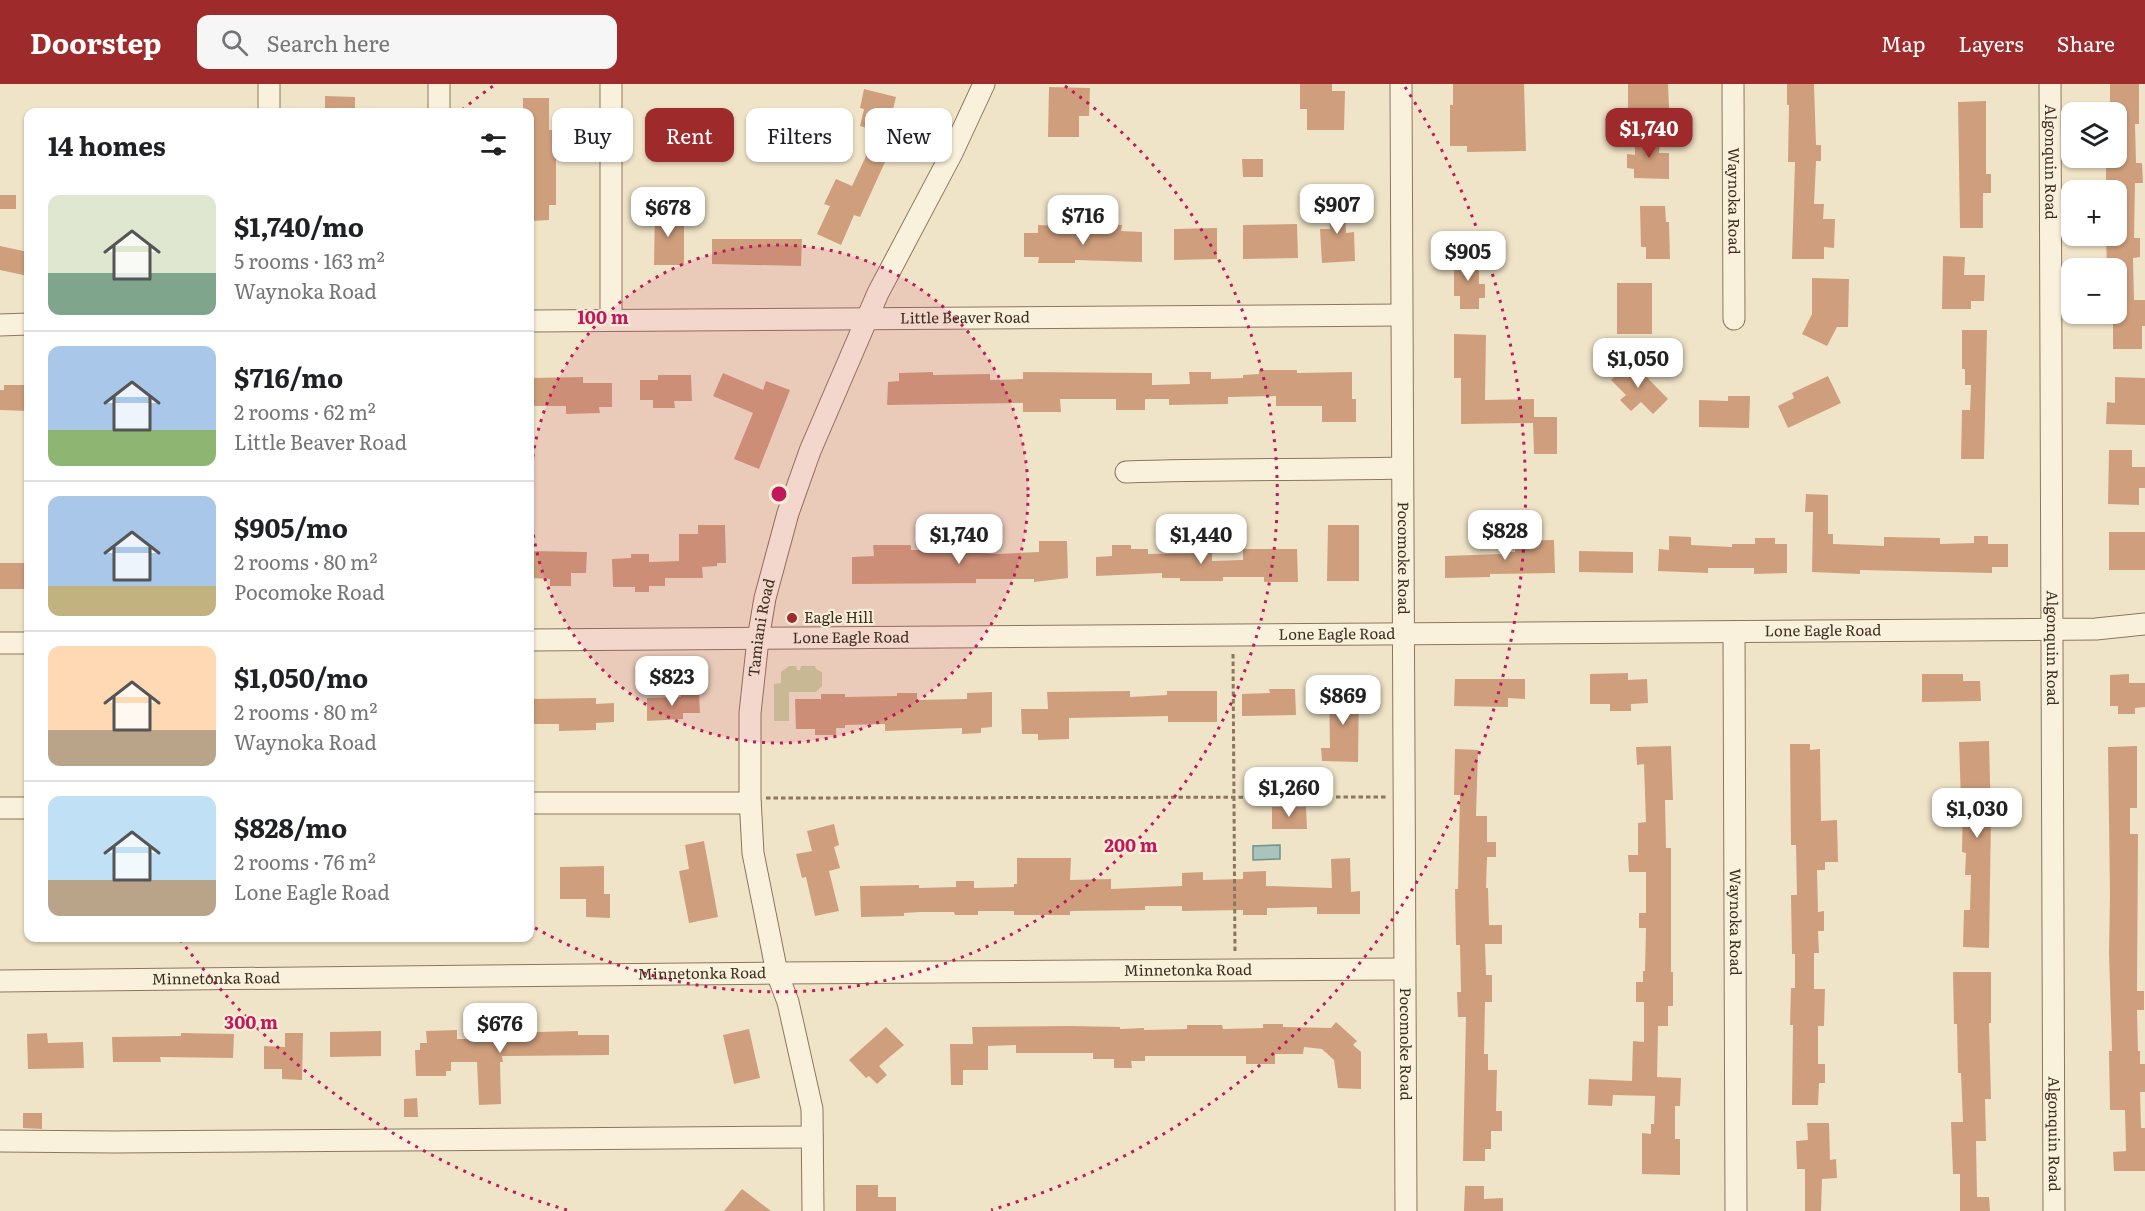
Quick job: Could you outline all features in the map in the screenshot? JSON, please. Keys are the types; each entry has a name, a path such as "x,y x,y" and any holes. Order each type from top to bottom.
{"street":[{"path":"269,84 270,108"},
{"path":"439,84 439,108"},
{"path":"611,84 611,320"},
{"name":"Tamiani Road","path":"813,1211 812,1108 788,1002 777,973 753,853 750,800 750,713 758,639 765,598 788,513 810,451 867,317 952,153 984,84"},
{"name":"Pocomoke Road","path":"1401,84 1406,1211"},
{"name":"Waynoka Road","path":"1733,84 1734,319"},
{"name":"Algonquin Road","path":"2050,84 2054,1211"},
{"name":"Little Beaver Road","path":"534,321 1401,315"},
{"path":"0,325 24,324"},
{"path":"1126,472 1234,468 1306,470 1402,468"},
{"name":"Lone Eagle Road","path":"534,640 2096,629 2145,624"},
{"name":"Waynoka Road","path":"1734,632 1736,1211"},
{"path":"0,643 24,643"},
{"path":"534,803 750,800"},
{"path":"0,808 24,808"},
{"name":"Minnetonka Road","path":"0,981 1404,969"},
{"path":"0,1141 812,1137"}],"path":[{"path":"1233,634 1235,969"},
{"path":"750,800 1403,797"}],"green space":[{"path":"789,666 796,666 797,670 800,670 801,666 815,666 822,672 822,686 816,692 789,692 789,721 774,721 774,684 781,683 781,672"}],"water":[{"path":"1280,845 1280,859 1253,860 1253,846"}],"building":[{"path":"1300,84 1332,84 1332,91 1345,91 1344,130 1307,130 1307,109 1300,109"},
{"path":"1453,84 1524,84 1526,151 1467,152 1467,146 1450,146 1450,105 1453,105"},
{"path":"1628,84 1668,84 1669,108 1628,109"},
{"path":"1787,84 1814,84 1816,145 1821,145 1821,161 1816,161 1814,204 1824,204 1823,219 1835,219 1834,248 1824,247 1824,259 1792,259 1795,162 1788,162"},
{"path":"2110,84 2139,84 2139,124 2135,124 2136,163 2142,163 2143,183 2135,183 2134,238 2140,238 2140,257 2133,258 2134,300 2145,300 2142,349 2113,349 2113,324 2127,324 2127,258 2107,258 2106,246 2127,246 2127,180 2106,180 2106,168 2127,168 2127,102 2110,102"},
{"path":"1049,87 1090,88 1089,116 1079,116 1079,137 1048,137"},
{"path":"864,89 896,97 893,108 865,108 865,127 860,126 864,109 860,108"},
{"path":"325,96 355,97 355,108 325,108"},
{"path":"523,98 549,98 552,162 556,162 556,205 549,205 549,220 534,221 534,108 523,108"},
{"path":"1986,101 1986,174 1991,174 1991,193 1983,193 1983,228 1960,228 1958,102"},
{"path":"1635,135 1660,135 1659,153 1669,153 1669,179 1634,178 1634,169 1627,168 1627,154 1635,155"},
{"path":"865,158 865,162 885,162 860,217 854,215 841,245 817,234 830,206 824,204 836,179 852,186"},
{"path":"1242,159 1263,159 1263,177 1243,177"},
{"path":"0,195 16,195 16,209 0,209"},
{"path":"1344,196 1346,233 1354,232 1355,261 1322,263 1320,229 1330,229 1328,198"},
{"path":"1640,206 1665,206 1666,222 1669,222 1670,259 1646,259 1646,247 1641,247"},
{"path":"655,209 678,209 678,226 684,226 684,265 654,265"},
{"path":"1297,224 1298,258 1243,259 1243,225"},
{"path":"1038,225 1060,226 1060,232 1108,233 1108,225 1122,225 1121,231 1142,232 1142,262 1075,260 1075,263 1038,263 1039,257 1024,257 1024,233 1038,233"},
{"path":"1217,228 1217,259 1174,260 1174,229"},
{"path":"712,239 802,239 801,266 712,264"},
{"path":"0,246 24,251 24,275 0,270"},
{"path":"1454,256 1479,256 1479,284 1485,284 1485,298 1479,298 1479,309 1460,309 1460,296 1454,296"},
{"path":"1943,256 1965,257 1964,275 1985,275 1984,301 1971,301 1971,309 1942,309"},
{"path":"1812,278 1849,279 1848,327 1837,327 1827,346 1802,334 1812,314"},
{"path":"1617,283 1652,283 1652,334 1617,334"},
{"path":"1962,330 1987,330 1984,459 1961,459 1962,410 1970,410 1971,385 1965,385 1965,369 1962,369"},
{"path":"1454,334 1486,335 1485,400 1534,399 1534,417 1557,417 1557,454 1534,454 1533,423 1461,424 1461,378 1454,378"},
{"path":"1631,361 1668,399 1653,414 1641,402 1631,411 1620,400 1626,395 1611,380"},
{"path":"1259,370 1297,370 1297,373 1352,372 1352,399 1356,399 1356,422 1322,422 1322,406 1276,406 1276,396 1228,397 1228,404 1169,405 1169,399 1145,399 1145,410 1116,410 1116,399 1060,399 1061,412 1023,412 1023,403 887,405 888,382 899,381 899,373 990,374 990,380 1023,379 1023,372 1152,373 1152,385 1190,384 1189,372 1211,372 1211,379 1243,378 1243,375 1259,374"},
{"path":"723,373 763,390 766,381 790,390 759,469 734,459 753,413 713,396"},
{"path":"658,375 691,375 692,401 674,401 675,408 653,408 653,400 640,400 640,380 658,380"},
{"path":"1828,376 1841,403 1788,428 1778,406 1794,398 1792,393"},
{"path":"583,377 583,383 612,383 612,407 599,407 600,413 566,414 566,406 534,406 534,378"},
{"path":"2115,377 2145,378 2145,425 2106,424 2107,402 2115,403"},
{"path":"4,385 24,385 24,411 0,410 0,390 4,390"},
{"path":"1728,396 1750,396 1749,428 1699,427 1699,400 1728,401"},
{"path":"2109,450 2132,450 2132,467 2145,467 2145,488 2139,488 2139,505 2108,504"},
{"path":"1806,494 1828,495 1828,534 1833,534 1833,544 1884,546 1884,537 1940,538 1940,544 1974,543 1974,536 1988,536 1988,544 2008,544 2008,567 1992,567 1992,573 1860,570 1860,574 1812,572 1813,512 1805,512"},
{"path":"698,525 725,525 726,563 702,567 703,578 665,578 665,586 649,586 649,592 635,592 635,587 613,587 612,559 631,558 631,554 649,554 649,562 679,561 679,534 698,534"},
{"path":"1328,525 1359,525 1359,581 1327,581"},
{"path":"2109,532 2145,532 2145,570 2109,570"},
{"path":"1669,536 1691,537 1691,545 1732,547 1732,544 1755,544 1755,538 1775,538 1775,544 1787,544 1787,573 1754,574 1754,568 1708,568 1708,573 1658,571 1659,549 1669,550"},
{"path":"1554,540 1555,573 1490,574 1490,577 1445,578 1445,556 1502,554 1502,552 1515,552 1515,541"},
{"path":"1039,541 1067,541 1068,578 1034,582 1034,579 976,579 976,583 852,584 852,557 874,556 873,545 911,545 911,550 977,550 977,553 998,554 1039,552"},
{"path":"1112,545 1131,545 1131,549 1148,549 1148,554 1212,553 1212,561 1243,560 1243,549 1297,549 1298,582 1264,582 1264,577 1223,577 1223,581 1180,581 1180,578 1162,578 1162,573 1096,576 1096,557 1112,556"},
{"path":"534,551 587,552 586,573 571,573 571,586 550,586 550,579 534,578"},
{"path":"1579,551 1633,552 1633,573 1579,572"},
{"path":"0,563 24,563 24,589 0,589"},
{"path":"1628,673 1628,680 1647,679 1648,703 1631,704 1631,711 1610,711 1610,704 1590,704 1590,674"},
{"path":"1922,674 1963,674 1963,681 1980,681 1981,701 1922,702"},
{"path":"2129,674 2129,683 2145,683 2145,707 2135,708 2135,714 2118,714 2118,706 2110,706 2110,675"},
{"path":"1455,679 1525,679 1525,699 1508,698 1508,707 1454,706"},
{"path":"1269,689 1295,689 1296,715 1242,716 1242,694 1270,693"},
{"path":"1329,689 1359,689 1358,762 1322,761 1321,748 1330,748"},
{"path":"1130,691 1130,697 1167,695 1167,691 1217,691 1217,722 1168,722 1168,716 1069,718 1069,739 1038,740 1038,734 1022,734 1021,709 1048,709 1047,692"},
{"path":"992,692 992,727 981,728 981,733 962,734 962,728 885,731 885,724 845,725 845,728 836,728 836,735 815,735 815,729 796,729 795,699 821,699 821,694 845,694 845,697 897,696 897,693 917,693 917,700 967,699 967,693"},
{"path":"699,693 700,713 683,713 683,719 647,721 647,698 681,697 681,694"},
{"path":"596,698 596,704 614,703 614,722 596,723 596,730 559,731 559,724 534,724 534,699"},
{"path":"1989,741 1991,817 1989,948 1963,947 1964,910 1970,910 1971,875 1965,875 1966,853 1962,852 1963,801 1961,801 1959,742"},
{"path":"1790,744 1810,744 1810,750 1820,749 1821,821 1837,820 1838,862 1825,862 1825,870 1817,870 1818,912 1824,911 1824,931 1818,931 1819,953 1814,953 1814,989 1825,989 1824,1026 1818,1026 1818,1064 1825,1064 1825,1083 1819,1083 1818,1105 1792,1105 1793,1025 1790,1025 1791,988 1795,988 1795,954 1792,954 1791,895 1797,895 1796,845 1791,845"},
{"path":"1671,746 1673,800 1665,800 1666,848 1671,848 1673,1006 1668,1006 1668,1026 1658,1026 1657,1077 1681,1078 1680,1106 1675,1106 1675,1139 1680,1139 1680,1175 1642,1174 1642,1133 1651,1134 1651,1124 1654,1124 1655,1096 1613,1095 1612,1106 1588,1105 1589,1079 1632,1081 1633,1041 1644,1042 1644,1002 1636,1002 1636,982 1643,982 1643,971 1645,971 1646,928 1639,928 1639,913 1646,913 1646,872 1629,872 1628,855 1638,855 1638,823 1646,822 1644,764 1637,765 1636,747"},
{"path":"2137,746 2137,808 2130,808 2130,834 2138,834 2137,991 2144,991 2144,1010 2137,1010 2138,1051 2140,1051 2140,1064 2145,1064 2145,1092 2140,1092 2141,1128 2145,1128 2145,1171 2114,1171 2113,1152 2126,1151 2125,1110 2110,1110 2109,1051 2112,1051 2108,747"},
{"path":"1455,749 1478,750 1476,816 1487,816 1487,842 1496,842 1496,857 1487,857 1486,888 1488,888 1489,925 1502,925 1502,944 1485,944 1486,975 1492,975 1492,1002 1485,1002 1484,1054 1488,1054 1488,1070 1497,1070 1496,1111 1502,1111 1502,1131 1491,1131 1491,1149 1485,1149 1485,1161 1463,1161 1466,1017 1458,1017 1457,992 1461,992 1460,945 1456,945 1455,889 1458,889 1460,795 1454,795"},
{"path":"1272,807 1306,807 1307,829 1272,829"},
{"path":"834,824 839,845 834,847 840,868 829,871 839,911 815,916 806,877 802,878 796,854 812,851 807,831"},
{"path":"704,841 718,917 689,923 679,871 689,869 685,845"},
{"path":"1017,858 1071,858 1070,880 1111,879 1111,889 1182,886 1182,873 1203,872 1203,880 1243,879 1243,872 1266,871 1266,886 1332,888 1331,859 1350,858 1351,892 1360,891 1360,914 1317,914 1317,907 1267,908 1267,915 1243,915 1243,910 1182,911 1182,906 1145,906 1145,910 1070,911 1070,915 1014,915 1014,911 978,911 978,915 920,912 904,913 904,916 861,917 860,886 956,887 956,881 974,881 974,888 1014,887 1014,884 1017,884"},
{"path":"604,866 604,894 610,894 610,918 586,917 586,899 560,899 560,867"},
{"path":"1953,972 1991,972 1991,1023 1989,1023 1991,1099 1985,1099 1986,1141 1976,1141 1977,1197 1989,1197 1990,1211 1960,1211 1960,1174 1953,1174 1951,1122 1963,1122 1961,1073 1958,1073 1957,1024 1954,1024"},
{"path":"1336,1022 1357,1041 1353,1045 1361,1052 1361,1089 1338,1088 1334,1060 1322,1049 1304,1047 1303,1054 1275,1054 1275,1064 1246,1064 1246,1056 1145,1056 1145,1061 1131,1061 1132,1068 1114,1068 1114,1059 1093,1059 1093,1053 1016,1053 1016,1045 988,1046 988,1070 963,1070 963,1085 951,1085 950,1044 973,1044 972,1027 1071,1026 1144,1028 1144,1030 1187,1029 1187,1025 1222,1025 1223,1029 1263,1028 1263,1024 1283,1024 1283,1027 1331,1028"},
{"path":"886,1027 904,1045 879,1066 887,1075 877,1084 869,1076 866,1078 849,1060"},
{"path":"749,1029 760,1078 734,1084 723,1035"},
{"path":"457,1030 457,1039 486,1039 486,1036 501,1036 501,1033 578,1031 578,1035 609,1035 609,1055 502,1056 503,1062 500,1062 501,1104 479,1105 477,1062 451,1062 451,1071 446,1071 446,1076 416,1076 415,1050 420,1050 420,1043 427,1043 426,1031"},
{"path":"381,1031 381,1056 330,1057 330,1032"},
{"path":"47,1033 48,1043 83,1042 84,1068 28,1069 27,1034"},
{"path":"181,1033 234,1034 233,1058 160,1057 161,1062 113,1062 112,1037 181,1036"},
{"path":"285,1033 303,1033 302,1080 282,1079 282,1069 264,1069 264,1046 285,1047"},
{"path":"417,1098 418,1117 404,1117 404,1099"},
{"path":"23,1113 42,1113 42,1129 23,1128"},
{"path":"1807,1123 1829,1123 1830,1160 1836,1159 1837,1178 1822,1179 1821,1211 1805,1211 1805,1169 1797,1169 1796,1141 1808,1140"},
{"path":"856,1185 878,1185 878,1197 896,1197 896,1211 856,1211"},
{"path":"1465,1186 1484,1186 1484,1199 1503,1198 1503,1211 1464,1211"},
{"path":"742,1189 771,1211 724,1211"}],"place":[{"name":"Eagle Hill","path":"792,618"}]}
